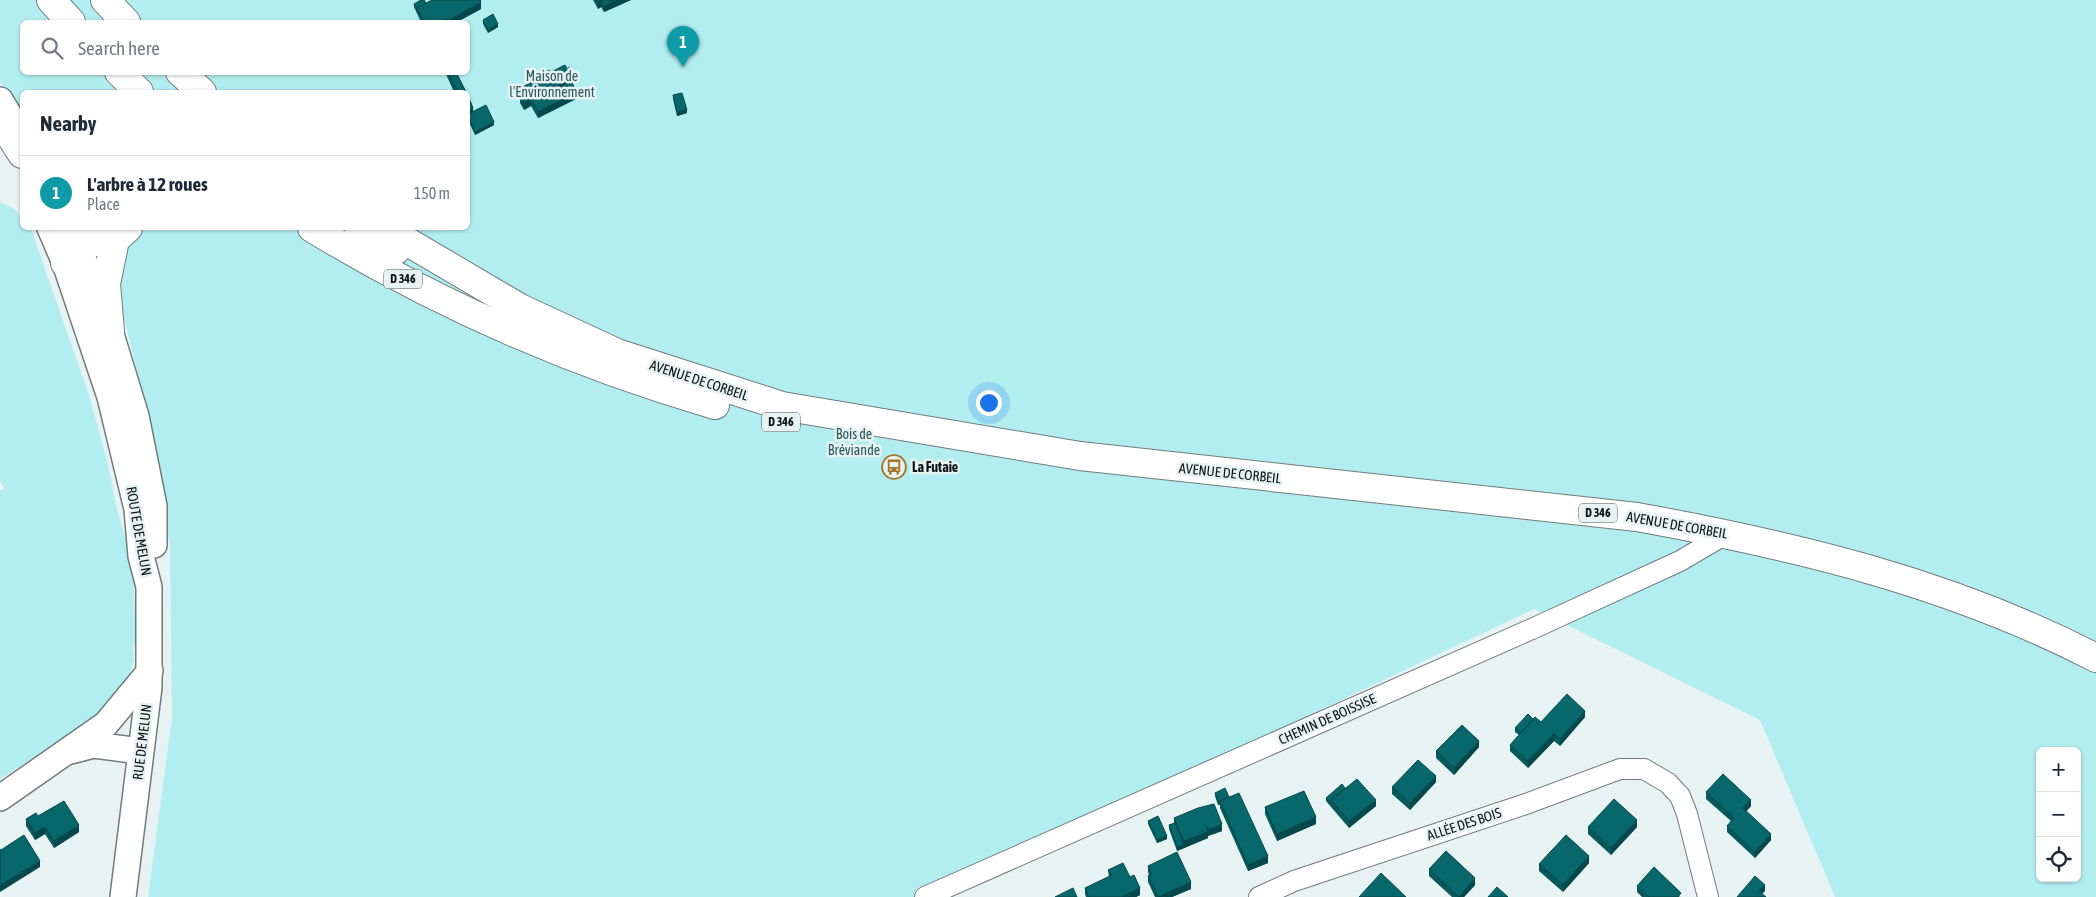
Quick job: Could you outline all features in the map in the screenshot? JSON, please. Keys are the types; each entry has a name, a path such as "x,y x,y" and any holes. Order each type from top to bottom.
{"main road":[{"path":"50,0 69,20"},
{"path":"105,0 124,20"},
{"path":"122,75 138,90"},
{"path":"0,120 20,151"},
{"name":"D 346","path":"315,230 366,260 497,325 666,390 751,415 810,428 924,444 1080,456"},
{"path":"362,230 394,250 520,308"},
{"name":"AVENUE DE CORBEIL","path":"387,230 520,308 617,352 782,406 1080,456 1637,518 1728,534 1864,566 1912,580 2029,625 2096,658"},
{"path":"72,240 121,234 106,284 110,331"}],"street":[{"path":"0,100 20,133"},
{"path":"0,136 20,167"},
{"path":"54,230 72,240"},
{"name":"ROUTE DE MELUN","path":"72,240 110,331 136,416 154,506 154,555 148,587"},
{"name":"ROUTE DE MELUN","path":"72,240 137,509 141,556 148,587"},
{"name":"CHEMIN DE BOISSISE","path":"925,897 1534,628 1680,561 1726,534"},
{"name":"RUE DE MELUN","path":"123,897 150,671 148,587"},
{"path":"0,798 71,750 84,737 106,724 150,671"},
{"path":"106,724 145,717"},
{"path":"71,750 94,745 140,751"},
{"name":"ALLÉE DES BOIS","path":"1259,897 1294,881 1526,804 1620,769 1644,768 1668,783 1680,796 1687,814 1708,897"}],"green space":[{"name":"Bois de Bréviande","path":"0,0 2096,0 2096,897 1835,897 1760,720 1534,609 924,897 148,897 172,717 170,547 153,436 115,282 90,230 470,230 470,90 20,90 20,112 0,82"},
{"path":"0,202 19,214 20,230 31,230 89,395 108,464 117,510 133,563 136,644 133,646 134,661 126,686 111,707 0,779 0,490 4,489 0,480"}],"building":[{"path":"424,0 426,3 417,9 414,4"},
{"path":"432,0 480,0 481,2 450,20 423,20 417,8"},
{"path":"601,0 617,0 604,6"},
{"path":"493,14 498,24 488,30 483,20"},
{"path":"565,65 572,78 558,85 565,98 538,112 531,99 524,103 520,97 524,94 521,88 539,78 538,75 549,70 551,72"},
{"path":"569,67 575,78 572,80 567,69"},
{"path":"450,75 458,75 465,90 457,90"},
{"path":"571,81 578,94 565,101 560,87"},
{"path":"682,93 687,110 677,112 673,95"},
{"path":"486,105 494,122 475,132 470,121 470,113"},
{"path":"1567,694 1585,711 1560,739 1554,734 1528,761 1510,745 1535,717 1541,722"},
{"path":"1528,714 1533,719 1521,733 1515,728"},
{"path":"1462,725 1479,741 1454,768 1436,751"},
{"path":"1418,760 1436,776 1410,803 1392,787"},
{"path":"1723,774 1751,800 1743,808 1771,834 1755,852 1727,826 1734,818 1706,792"},
{"path":"1357,779 1376,800 1349,821 1331,800"},
{"path":"1342,784 1345,788 1331,800 1331,804 1326,798"},
{"path":"1225,788 1229,797 1218,802 1215,793"},
{"path":"1304,791 1316,817 1277,834 1265,807"},
{"path":"1239,793 1268,856 1248,865 1220,801"},
{"path":"1614,799 1637,820 1611,848 1588,827"},
{"path":"64,801 79,825 54,841 45,827 35,833 26,819 36,813 38,816"},
{"path":"1214,804 1222,824 1208,830 1207,826 1208,832 1184,841 1174,818 1198,808"},
{"path":"1158,816 1167,836 1157,840 1148,821"},
{"path":"1175,823 1184,845 1177,847 1169,825"},
{"path":"24,835 40,861 0,885 0,849"},
{"path":"1566,835 1589,856 1563,885 1539,864"},
{"path":"1446,851 1475,878 1459,897 1429,869"},
{"path":"1177,852 1191,882 1158,897 1148,876 1152,875 1148,866"},
{"path":"1123,863 1130,877 1134,875 1140,888 1122,897 1089,897 1085,888 1112,875 1108,870"},
{"path":"1654,867 1681,893 1678,897 1649,897 1637,886"},
{"path":"1381,873 1406,897 1359,897"},
{"path":"1755,876 1765,885 1759,891 1766,897 1737,897"},
{"path":"1497,887 1508,897 1488,897"},
{"path":"1073,888 1077,897 1055,897"}],"place":[{"name":"L'arbre à 12 roues","path":"683,67"},
{"name":"La Futaie","path":"894,467"}],"park label":[{"name":"Maison de l'Environnement","path":"552,84"}]}
